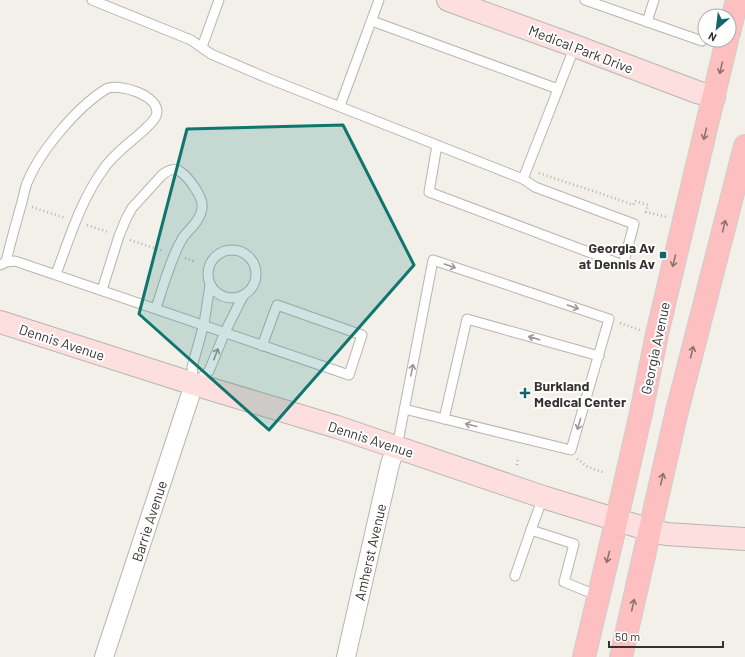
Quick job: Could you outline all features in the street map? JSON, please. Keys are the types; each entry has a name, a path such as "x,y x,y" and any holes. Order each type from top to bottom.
{"main road":[{"name":"Georgia Avenue","path":"584,657 641,413 656,334 725,48"},
{"path":"621,657 678,408 745,146"}],"street":[{"name":"Medical Park Drive","path":"448,0 714,97"},
{"name":"Dennis Avenue","path":"0,322 194,384 337,427 543,497 650,530 666,534 745,539"},
{"name":"Barrie Avenue","path":"104,657 194,384"},
{"name":"Amherst Avenue","path":"346,657 390,464 396,447"}],"lane":[{"path":"92,0 191,40 211,54 225,60 523,179 535,187 634,224 623,265 429,192 437,145"},
{"path":"202,48 220,0"},
{"path":"340,106 379,0"},
{"path":"585,0 697,39"},
{"path":"647,22 654,0"},
{"path":"372,21 558,89"},
{"path":"523,179 575,46"},
{"path":"3,264 27,183 39,159 56,136 84,106 107,87 130,89 152,100 156,108 156,116 105,166 94,183 83,202 56,274"},
{"path":"102,290 119,236 132,208 167,170 177,170 186,177 199,194 203,205 201,216 180,244 156,308"},
{"path":"237,250 244,253 254,264 257,271 254,286 243,296 228,298 220,296 210,285 208,270 216,256 222,252 237,250"},
{"path":"396,447 433,260 610,319 571,450 404,409"},
{"path":"3,264 15,261 56,274 204,324 262,346 349,375 362,335 276,305 262,346"},
{"path":"194,384 192,367 204,324 210,285"},
{"path":"194,384 209,372 225,332 243,296"},
{"path":"444,419 467,319 599,356"},
{"path":"516,576 543,497"},
{"path":"531,530 574,544 564,582 598,594"}],"path":[{"path":"539,173 633,204 634,201 648,205 646,212 670,217"},
{"path":"610,319 642,330"},
{"path":"571,450 576,458 588,468 605,472"},
{"path":"517,465 518,457"}],"highlighted area":[{"path":"343,125 414,265 269,430 139,314 187,129"}],"place":[{"name":"Georgia Av at Dennis Av","path":"663,255"},
{"name":"Burkland Medical Center","path":"525,393"}]}
